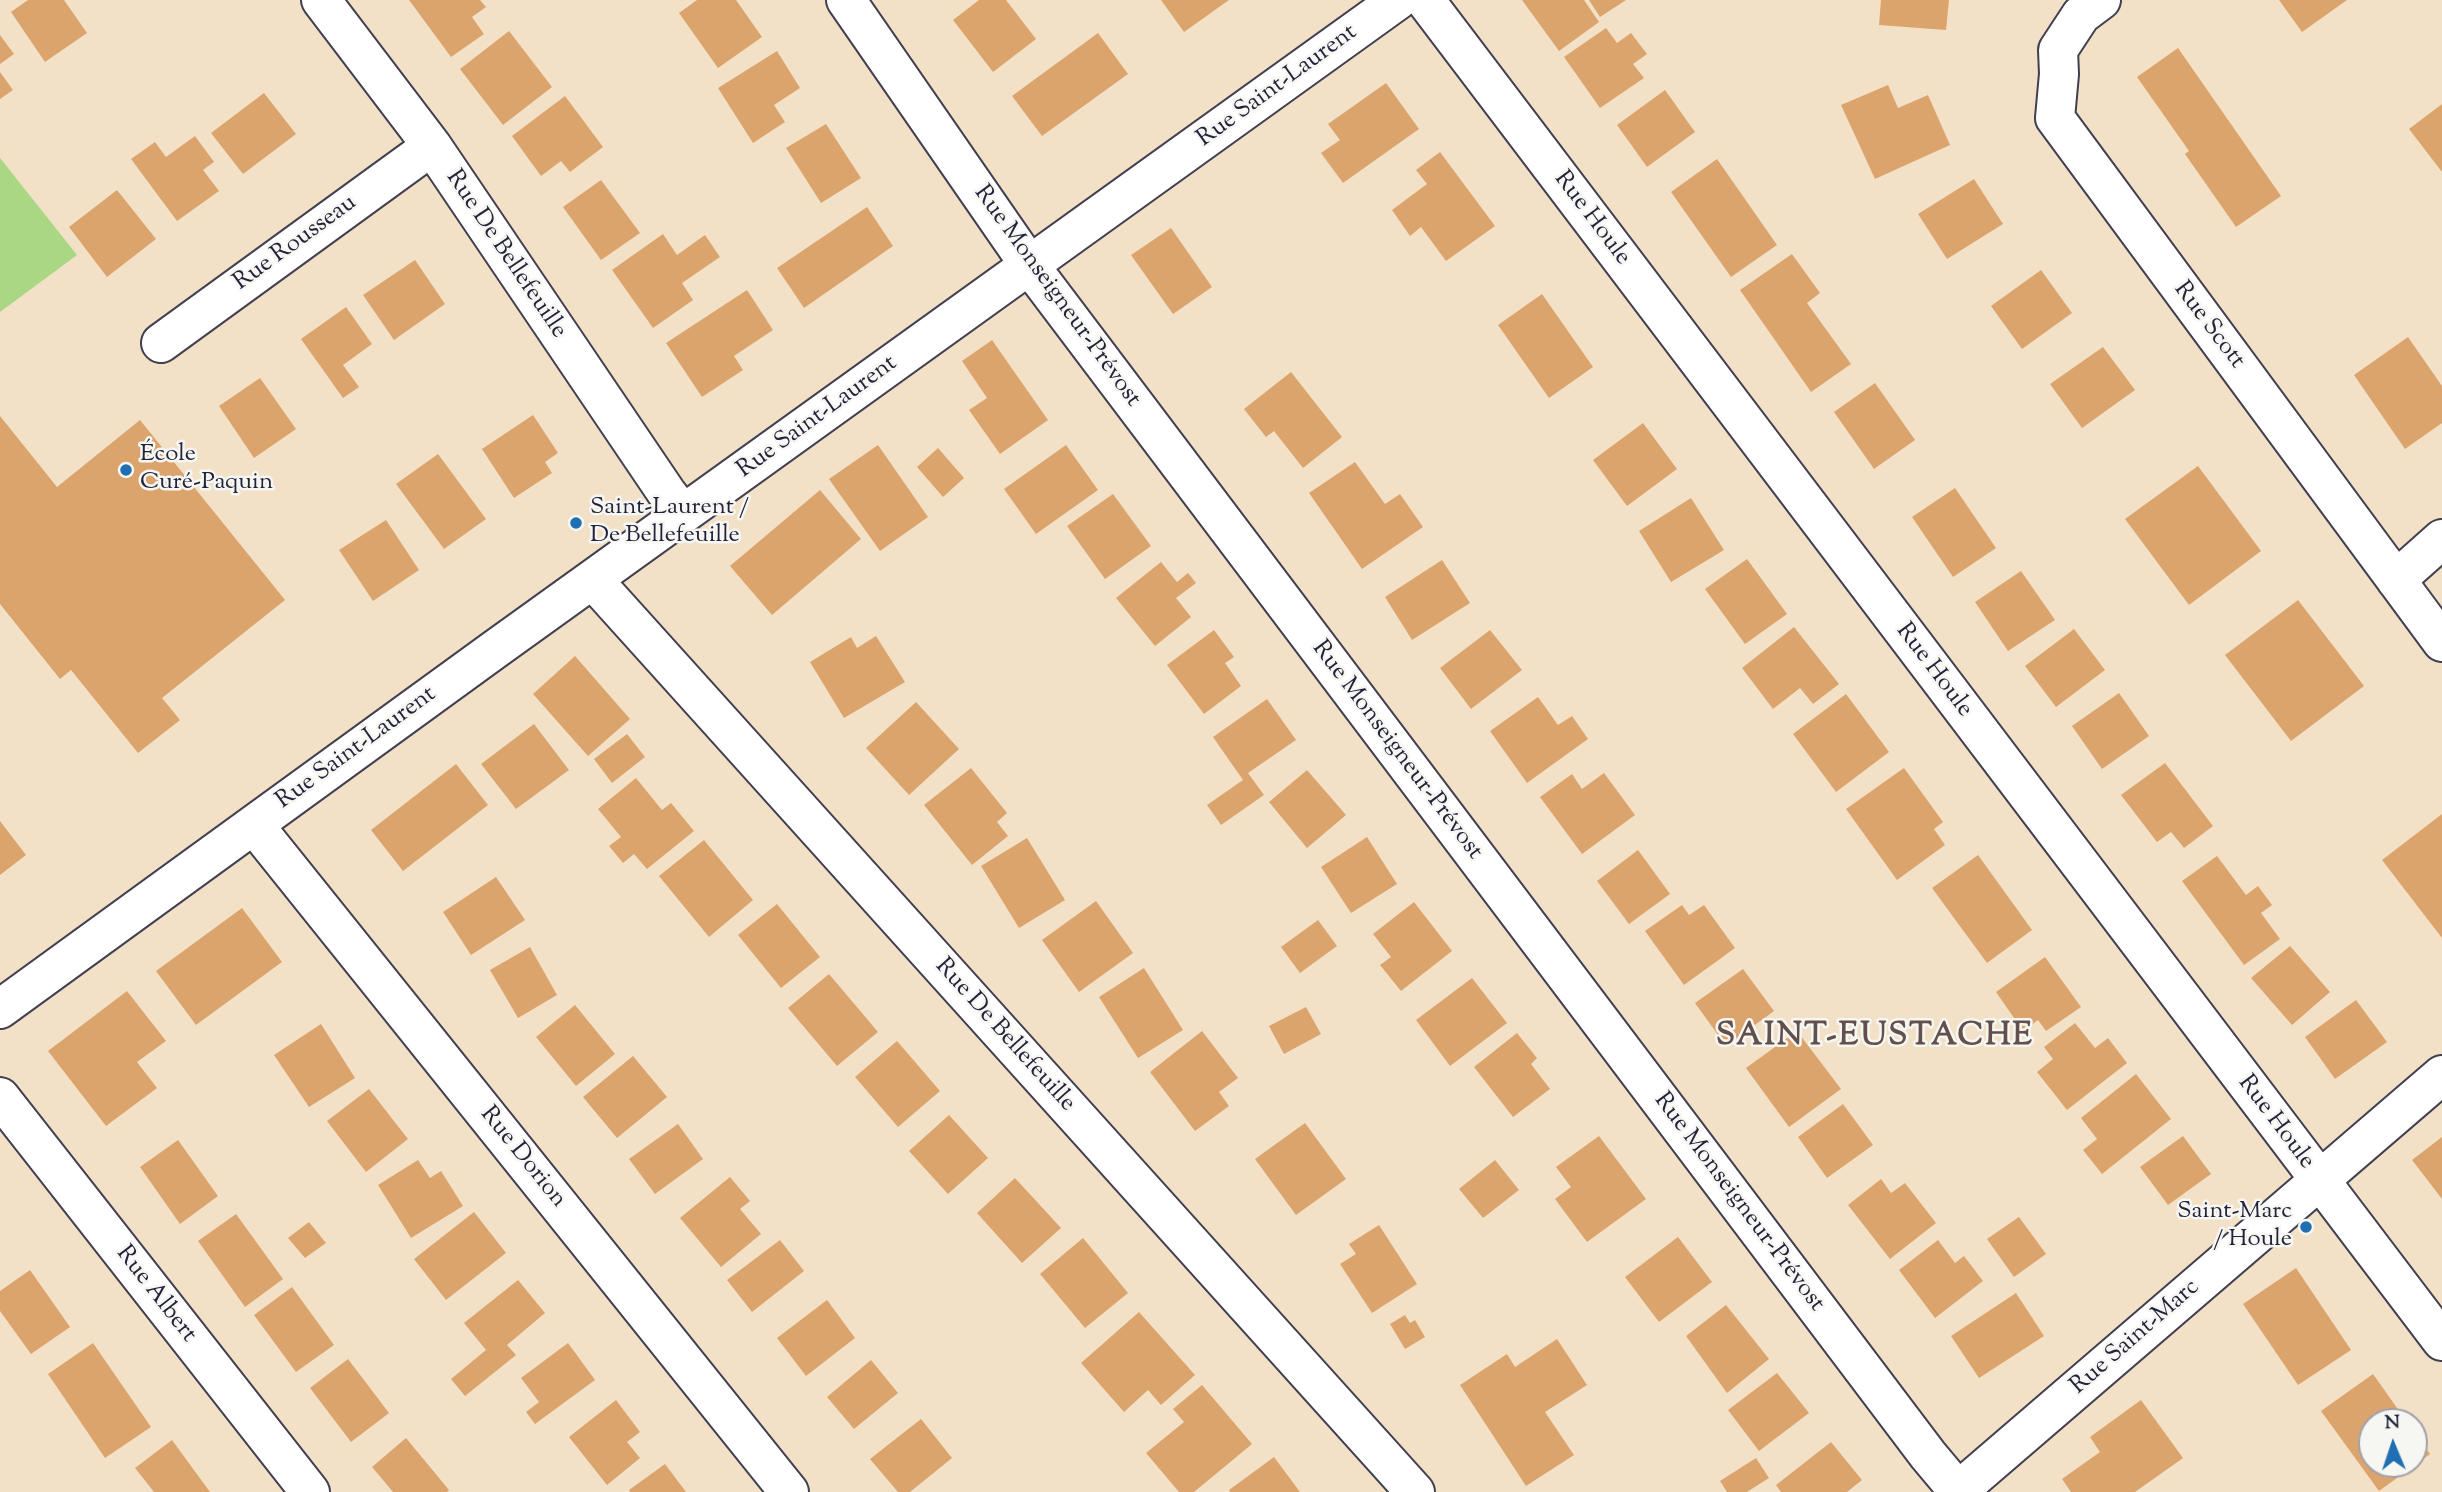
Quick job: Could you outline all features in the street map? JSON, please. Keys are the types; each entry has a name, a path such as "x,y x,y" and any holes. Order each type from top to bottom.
{"street":[{"name":"Rue De Bellefeuille","path":"321,0 432,146 683,514"},
{"name":"Rue Monseigneur-Prévost","path":"846,0 1030,266 1958,1492"},
{"name":"Rue Saint-Laurent","path":"0,1009 1398,0"},
{"name":"Rue Houle","path":"1425,0 2442,1341"},
{"name":"Rue Scott","path":"2101,0 2081,15 2059,50 2054,118 2442,642"},
{"name":"Rue Rousseau","path":"161,343 432,146"},
{"path":"2396,580 2442,539"},
{"name":"Rue De Bellefeuille","path":"593,580 1415,1492"},
{"name":"Rue Dorion","path":"254,825 789,1492"},
{"name":"Rue Saint-Marc","path":"1958,1492 2442,1075"},
{"name":"Rue Albert","path":"0,1097 310,1492"}],"green space":[{"path":"0,158 77,255 0,312"}],"building":[{"path":"28,0 64,0 87,33 45,62 11,12"},
{"path":"409,0 480,0 486,7 472,17 484,34 451,57"},
{"path":"697,0 736,0 762,37 718,68 679,13"},
{"path":"979,0 1006,0 1036,39 993,72 953,20"},
{"path":"1161,0 1229,0 1184,32"},
{"path":"1522,0 1584,0 1599,22 1559,51"},
{"path":"1589,0 1626,0 1600,17"},
{"path":"1881,0 1949,0 1946,30 1879,25"},
{"path":"2279,0 2347,0 2302,32"},
{"path":"1606,28 1617,43 1631,33 1647,54 1633,64 1644,78 1600,108 1564,57"},
{"path":"509,31 552,87 503,125 460,69"},
{"path":"1098,33 1128,74 1042,136 1012,96"},
{"path":"0,35 14,54 0,64"},
{"path":"2178,48 2281,196 2236,227 2185,154 2189,151 2137,77"},
{"path":"777,51 800,88 774,105 785,122 753,143 718,88"},
{"path":"0,72 13,90 0,99"},
{"path":"1386,83 1419,129 1343,183 1321,153 1340,140 1328,124"},
{"path":"1888,85 1898,108 1928,95 1950,145 1875,179 1841,105"},
{"path":"1665,90 1695,132 1647,167 1617,125"},
{"path":"264,93 296,134 243,174 211,133"},
{"path":"565,96 603,147 570,172 561,161 541,176 512,136"},
{"path":"2442,104 2442,172 2409,129"},
{"path":"826,124 861,178 821,203 786,148"},
{"path":"195,136 214,162 203,170 219,191 177,221 131,159 155,142 166,157"},
{"path":"1440,152 1495,226 1446,261 1421,227 1410,236 1392,210 1427,184 1416,170"},
{"path":"1717,159 1777,245 1731,277 1671,192"},
{"path":"1974,179 2003,224 1947,259 1918,214"},
{"path":"601,180 640,233 601,260 563,207"},
{"path":"117,190 156,239 107,277 69,227"},
{"path":"867,207 893,246 804,308 777,268"},
{"path":"1171,228 1212,287 1173,314 1131,255"},
{"path":"663,234 677,255 705,235 720,257 682,283 693,300 653,328 612,270"},
{"path":"1792,254 1820,293 1807,303 1851,364 1811,392 1740,290"},
{"path":"415,260 445,304 394,340 363,295"},
{"path":"2041,270 2072,313 2022,349 1991,306"},
{"path":"747,290 773,330 734,356 743,370 702,397 666,343"},
{"path":"1542,294 1593,367 1549,398 1498,325"},
{"path":"346,307 372,344 343,365 359,387 343,398 301,339"},
{"path":"2408,337 2442,386 2442,423 2405,449 2354,375"},
{"path":"992,340 1048,420 1000,454 969,410 987,398 962,361"},
{"path":"2103,347 2135,390 2082,428 2050,384"},
{"path":"1291,372 1342,437 1303,468 1274,431 1266,437 1244,409"},
{"path":"260,378 296,429 254,458 219,406"},
{"path":"1875,383 1915,440 1874,469 1834,412"},
{"path":"533,415 558,453 545,462 552,473 514,498 482,449"},
{"path":"0,416 57,487 140,420 285,600 162,698 180,720 138,753 71,670 60,679 0,604"},
{"path":"1643,423 1677,469 1627,506 1593,460"},
{"path":"878,445 928,517 880,551 829,479"},
{"path":"1066,445 1098,490 1036,534 1004,489"},
{"path":"938,448 964,478 943,497 917,467"},
{"path":"438,454 486,519 444,549 396,484"},
{"path":"1355,462 1385,504 1400,494 1423,527 1362,569 1309,493"},
{"path":"2198,466 2261,551 2189,605 2125,519"},
{"path":"1955,488 1996,548 1953,577 1912,517"},
{"path":"820,490 861,539 772,615 730,566"},
{"path":"1113,494 1151,546 1105,579 1067,526"},
{"path":"1691,498 1724,550 1671,582 1639,531"},
{"path":"386,520 419,570 373,601 339,550"},
{"path":"1747,559 1787,614 1745,644 1705,589"},
{"path":"1442,560 1470,603 1412,640 1385,597"},
{"path":"1161,562 1177,582 1188,573 1196,583 1176,598 1191,617 1155,646 1116,598"},
{"path":"2021,571 2055,620 2008,651 1975,602"},
{"path":"2298,600 2364,686 2291,741 2225,655"},
{"path":"1794,627 1839,684 1813,704 1800,688 1773,709 1742,668"},
{"path":"2074,629 2105,670 2056,707 2025,666"},
{"path":"1214,630 1234,657 1225,663 1241,686 1204,714 1167,665"},
{"path":"1490,630 1522,670 1471,709 1440,668"},
{"path":"876,636 905,682 844,718 810,662 851,637 857,648"},
{"path":"575,656 630,719 588,756 533,694"},
{"path":"2119,693 2149,736 2102,769 2072,726"},
{"path":"1846,694 1889,752 1836,792 1793,734"},
{"path":"1538,697 1558,725 1572,716 1588,739 1527,783 1490,731"},
{"path":"1267,699 1296,740 1248,773 1264,795 1221,825 1207,805 1243,780 1213,737"},
{"path":"916,702 959,749 909,795 866,748"},
{"path":"534,724 569,770 516,809 481,764"},
{"path":"627,734 645,757 612,783 594,759"},
{"path":"2165,763 2213,826 2184,848 2171,832 2157,842 2121,795"},
{"path":"456,764 488,805 403,871 371,830"},
{"path":"971,768 1007,813 997,822 1008,836 972,865 924,805"},
{"path":"1904,768 1943,822 1934,829 1945,845 1897,880 1846,809"},
{"path":"1307,770 1346,815 1307,848 1269,802"},
{"path":"1604,773 1635,815 1582,854 1540,797 1572,774 1582,789"},
{"path":"636,778 662,810 671,803 694,831 647,869 634,854 623,863 609,846 621,837 598,809"},
{"path":"2442,814 2442,938 2382,860"},
{"path":"0,821 26,855 0,875"},
{"path":"1367,837 1397,884 1351,913 1321,867"},
{"path":"1027,838 1065,900 1019,928 981,866"},
{"path":"704,840 753,900 709,937 659,876"},
{"path":"1638,850 1670,894 1629,924 1597,881"},
{"path":"1978,855 2032,930 1987,963 1932,888"},
{"path":"2217,856 2246,895 2258,886 2272,905 2261,913 2280,939 2244,965 2182,881"},
{"path":"496,877 525,920 471,955 443,912"},
{"path":"1096,901 1133,953 1079,992 1042,940"},
{"path":"1414,902 1452,951 1401,991 1380,965 1391,957 1373,934"},
{"path":"777,904 820,957 781,988 738,935"},
{"path":"1682,905 1689,915 1704,905 1735,948 1684,985 1645,931"},
{"path":"242,908 282,962 196,1025 156,971"},
{"path":"1318,920 1337,946 1300,973 1281,947"},
{"path":"2290,946 2330,992 2292,1025 2251,978"},
{"path":"530,947 557,995 518,1018 490,970"},
{"path":"2045,957 2081,1007 2046,1031 2038,1020 2023,1031 1996,992"},
{"path":"1144,968 1183,1030 1138,1058 1099,997"},
{"path":"1743,969 1774,1011 1726,1046 1695,1003"},
{"path":"829,974 878,1032 837,1066 788,1008"},
{"path":"1472,978 1507,1023 1450,1066 1416,1020"},
{"path":"127,991 166,1041 137,1062 157,1088 106,1126 48,1051"},
{"path":"2356,1000 2387,1042 2335,1079 2305,1037"},
{"path":"575,1005 615,1054 576,1086 536,1037"},
{"path":"1306,1007 1321,1034 1284,1054 1269,1026"},
{"path":"2075,1023 2095,1048 2108,1038 2127,1063 2067,1110 2037,1072 2053,1059 2044,1047"},
{"path":"321,1024 355,1078 309,1107 274,1055"},
{"path":"1202,1031 1238,1078 1219,1092 1229,1106 1195,1131 1150,1072"},
{"path":"1797,1031 1841,1089 1789,1127 1746,1068"},
{"path":"1517,1033 1537,1058 1531,1064 1550,1089 1513,1117 1474,1067"},
{"path":"897,1041 940,1091 898,1127 855,1077"},
{"path":"633,1056 667,1097 617,1138 583,1097"},
{"path":"2136,1074 2171,1119 2102,1174 2083,1150 2097,1139 2081,1118"},
{"path":"369,1089 408,1139 366,1172 327,1121"},
{"path":"1843,1104 1873,1145 1827,1178 1798,1137"},
{"path":"949,1115 988,1158 948,1194 909,1151"},
{"path":"1305,1123 1346,1179 1296,1215 1255,1159"},
{"path":"678,1124 703,1159 655,1194 629,1159"},
{"path":"1599,1136 1646,1199 1587,1242 1555,1199 1571,1187 1556,1167"},
{"path":"2183,1136 2211,1174 2168,1205 2140,1167"},
{"path":"2442,1137 2442,1199 2412,1160"},
{"path":"178,1140 218,1196 180,1224 140,1167"},
{"path":"418,1160 430,1178 441,1171 463,1206 411,1238 378,1185"},
{"path":"1495,1160 1519,1190 1483,1218 1459,1189"},
{"path":"730,1177 750,1201 740,1209 761,1234 721,1267 680,1218"},
{"path":"1015,1178 1061,1228 1022,1263 977,1213"},
{"path":"1881,1179 1891,1193 1905,1183 1936,1223 1890,1259 1848,1205"},
{"path":"474,1212 506,1253 446,1300 414,1259"},
{"path":"236,1214 283,1279 245,1307 198,1241"},
{"path":"2019,1217 2046,1254 2014,1277 1987,1239"},
{"path":"309,1222 326,1243 305,1258 288,1238"},
{"path":"1379,1225 1417,1284 1372,1313 1340,1264 1356,1254 1349,1244"},
{"path":"1678,1237 1712,1282 1659,1322 1625,1277"},
{"path":"1083,1238 1128,1293 1085,1328 1040,1274"},
{"path":"780,1240 804,1271 752,1312 727,1280"},
{"path":"1938,1240 1955,1263 1964,1256 1983,1281 1935,1318 1899,1270"},
{"path":"2296,1268 2351,1350 2298,1385 2243,1304"},
{"path":"30,1270 70,1327 31,1354 0,1311 0,1291"},
{"path":"518,1280 545,1313 507,1345 516,1355 465,1396 451,1379 486,1350 464,1323"},
{"path":"292,1287 334,1345 296,1372 254,1315"},
{"path":"2016,1293 2044,1336 1979,1378 1951,1336"},
{"path":"827,1300 855,1338 806,1376 777,1338"},
{"path":"1726,1305 1769,1359 1727,1393 1686,1336"},
{"path":"1139,1312 1195,1375 1161,1405 1148,1390 1124,1412 1081,1363"},
{"path":"1405,1315 1410,1323 1415,1320 1425,1337 1405,1349 1390,1324"},
{"path":"1557,1339 1587,1385 1545,1412 1574,1455 1526,1486 1460,1385 1507,1354 1515,1367"},
{"path":"93,1343 151,1427 105,1458 48,1374"},
{"path":"568,1343 595,1380 535,1424 526,1412 539,1402 521,1378"},
{"path":"348,1359 389,1413 351,1442 310,1388"},
{"path":"871,1360 898,1393 854,1429 827,1397"},
{"path":"1777,1373 1809,1413 1759,1451 1728,1410"},
{"path":"2373,1374 2397,1408 2358,1408 2358,1462 2321,1411"},
{"path":"1202,1385 1252,1444 1194,1492 1179,1492 1146,1453 1184,1422 1173,1409"},
{"path":"616,1400 640,1432 627,1442 640,1458 607,1485 569,1437"},
{"path":"2141,1400 2183,1458 2135,1492 2071,1492 2062,1479 2100,1452 2090,1437"},
{"path":"921,1419 952,1458 910,1492 898,1492 870,1459"},
{"path":"406,1438 449,1490 447,1492 393,1492 372,1467"},
{"path":"172,1440 210,1492 154,1492 135,1468"},
{"path":"1831,1442 1862,1480 1847,1492 1781,1492 1776,1485"},
{"path":"1274,1457 1300,1492 1230,1492 1229,1490"},
{"path":"1756,1458 1769,1478 1747,1492 1727,1492 1720,1481"},
{"path":"665,1464 686,1492 630,1492 629,1490"},
{"path":"2370,1478 2397,1478 2379,1491"}],"place":[{"name":"École Curé-Paquin","path":"126,470"},
{"name":"Saint-Laurent / De Bellefeuille","path":"576,523"},
{"name":"Saint-Marc / Houle","path":"2306,1227"}],"district":[{"name":"SAINT-EUSTACHE","path":"1875,1039"}]}
